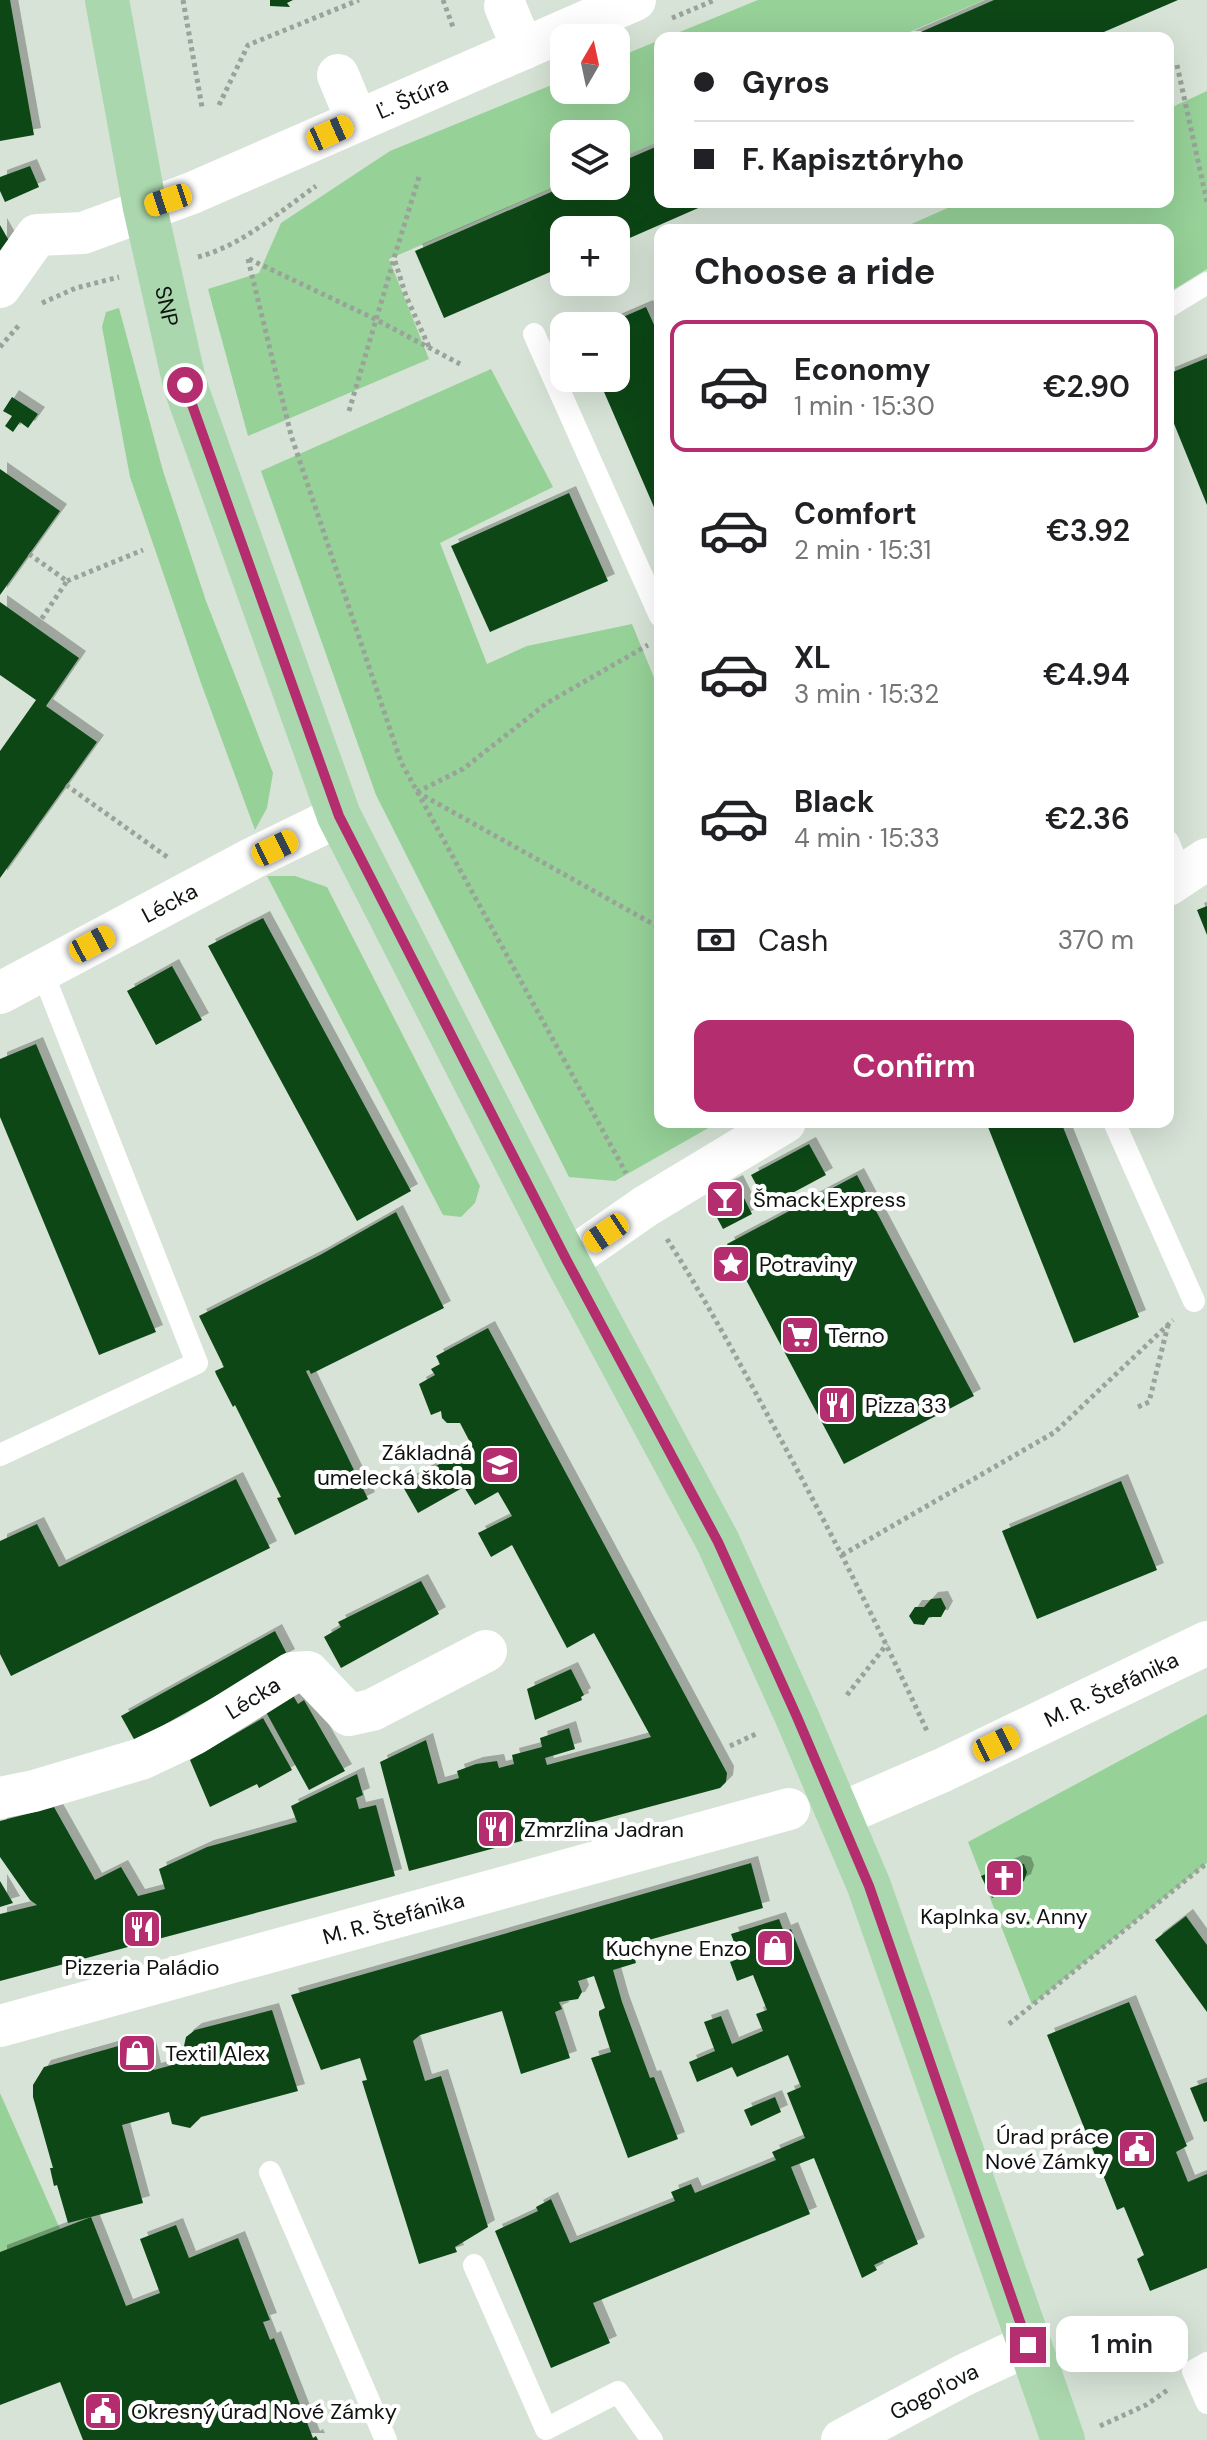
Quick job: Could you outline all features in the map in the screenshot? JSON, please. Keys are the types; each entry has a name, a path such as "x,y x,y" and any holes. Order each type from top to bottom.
{"main road":[{"name":"SNP","path":"107,0 145,208 185,385 339,816 567,1261 718,1542 869,1886 1028,2345 1080,2434"}],"street":[{"name":"Ľ. Štúra","path":"13,302 37,235 83,233 213,184 633,0"},
{"path":"505,6 523,49"},
{"path":"338,75 357,121"},
{"name":"Lécka","path":"0,993 253,858 339,816"},
{"path":"567,1261 646,1206 775,1128"},
{"name":"M. R. Štefánika","path":"839,1815 943,1770 1207,1643"},
{"name":"Lécka","path":"0,1798 141,1759 194,1734 292,1673 308,1672 349,1715 372,1710 486,1651"},
{"name":"M. R. Štefánika","path":"0,2026 789,1809"},
{"name":"Gogoľova","path":"842,2440 1028,2345"}],"lane":[{"path":"1174,303 1207,283"},
{"path":"534,334 654,603"},
{"path":"0,1455 197,1363 42,971"},
{"path":"1117,1128 1194,1301"},
{"path":"270,2172 386,2440"},
{"path":"474,2265 546,2429 618,2392 652,2440"},
{"path":"1200,2367 1207,2403"}],"path":[{"path":"183,0 202,107"},
{"path":"219,105 248,45 359,0"},
{"path":"443,0 453,27"},
{"path":"1177,65 1207,202"},
{"path":"349,411 419,177"},
{"path":"394,258 406,296 429,348"},
{"path":"460,364 375,319 248,259 291,435 401,762 646,1206 702,1293 842,1555 927,1731"},
{"path":"36,309 45,300 117,277"},
{"path":"0,347 13,302"},
{"path":"36,627 67,581 143,550"},
{"path":"29,554 67,581"},
{"path":"417,792 463,769 547,703 654,641"},
{"path":"66,785 175,862"},
{"path":"417,792 654,925"},
{"path":"842,1555 1055,1432 1194,1301"},
{"path":"1138,1407 1149,1402 1168,1324"},
{"path":"847,1695 887,1644"},
{"path":"730,1746 765,1730"},
{"path":"1009,2024 1207,1863"},
{"path":"1080,2434 1146,2405 1200,2367"}],"green space":[{"path":"758,0 984,0 910,32 680,32"},
{"path":"654,42 654,144 630,154 630,120 550,120 550,189 389,259 429,359 248,436 208,289 259,273 281,223 390,151 550,86 550,104 630,104 630,52"},
{"path":"1207,91 1207,269 1174,289 1174,224 912,224 948,208 1174,208 1174,106"},
{"path":"119,308 163,471 206,601 273,773 267,808 255,830 130,477 102,327 106,312"},
{"path":"491,369 553,487 440,543 487,664 527,646 632,624 654,677 654,1128 708,1128 615,1181 569,1177 376,795 261,471"},
{"path":"267,876 295,876 327,887 480,1186 475,1203 461,1217 443,1215"},
{"path":"1207,1714 1207,1863 1032,2005 968,1842"},
{"path":"0,2093 60,2229 0,2252"}],"building":[{"path":"0,0 10,0 34,135 0,141"},
{"path":"270,0 293,0 287,3 290,7 270,6"},
{"path":"994,0 1178,0 1104,32 921,32"},
{"path":"654,148 654,208 698,208 662,224 654,224 654,227 630,238 630,216 550,216 550,272 444,318 415,251 550,192 550,200 630,200 630,158"},
{"path":"30,166 39,187 5,202 0,191 0,177"},
{"path":"0,225 12,246 0,252"},
{"path":"646,307 654,325 654,507 604,392 630,392 630,314"},
{"path":"1207,358 1207,505 1174,424 1174,372"},
{"path":"12,397 38,414 28,428 20,422 13,432 5,426 12,416 3,411"},
{"path":"0,469 60,511 0,595"},
{"path":"569,493 608,581 490,632 451,546"},
{"path":"0,602 79,658 46,706 97,742 0,878 0,751 36,700 0,675"},
{"path":"1207,906 1207,935 1197,910"},
{"path":"263,918 411,1191 357,1221 208,946"},
{"path":"172,966 202,1020 156,1045 127,991"},
{"path":"36,1044 156,1332 99,1355 0,1117 0,1059"},
{"path":"988,1128 1063,1128 1139,1317 1074,1343"},
{"path":"809,1144 826,1175 768,1206 751,1175"},
{"path":"857,1175 974,1396 844,1464 727,1244"},
{"path":"736,1182 752,1214 723,1229 706,1197"},
{"path":"396,1212 444,1308 311,1374 309,1370 306,1371 368,1499 295,1535 277,1498 281,1497 216,1374 215,1371 224,1367 199,1316 320,1255"},
{"path":"488,1328 727,1773 726,1782 720,1788 409,1871 380,1762 426,1740 438,1784 459,1778 457,1771 476,1764 497,1761 499,1768 514,1764 512,1755 542,1747 540,1738 569,1728 575,1749 545,1758 547,1765 651,1737 594,1633 567,1648 512,1545 491,1557 478,1533 512,1516 498,1492 475,1505 464,1487 418,1513 402,1485 472,1446 460,1423 447,1423 441,1411 431,1415 419,1384 435,1375 431,1369 440,1364 436,1356"},
{"path":"236,1479 270,1548 11,1676 0,1654 0,1541 37,1524 59,1567"},
{"path":"1121,1481 1157,1570 1037,1619 1002,1531"},
{"path":"421,1581 439,1614 341,1668 324,1637 341,1627 338,1622"},
{"path":"941,1598 946,1608 941,1617 929,1617 924,1625 914,1624 909,1616 915,1607 924,1607 931,1599"},
{"path":"275,1631 288,1656 135,1741 121,1716"},
{"path":"571,1669 584,1695 582,1700 535,1720 527,1689"},
{"path":"288,1687 298,1704 304,1700 345,1771 309,1790 261,1703"},
{"path":"263,1718 292,1770 259,1788 257,1784 210,1807 190,1760"},
{"path":"357,1774 363,1795 356,1798 359,1809 376,1805 395,1876 0,1981 0,1914 37,1905 30,1900 0,1857 0,1821 54,1807 95,1880 121,1867 138,1896 165,1889 159,1869 207,1847 297,1822 291,1806"},
{"name":"Kaplnka sv. Anny","path":"1016,1862 1024,1864 1027,1872 1024,1881 992,1898 981,1876"},
{"path":"751,1863 763,1908 631,1945 636,1963 613,1970 650,2078 654,2077 678,2139 628,2158 591,2058 611,2052 599,2015 599,2011 605,2008 594,1976 578,1981 582,1992 578,1999 559,2002 562,2009 555,2012 570,2058 521,2074 502,2011 420,2035 413,2041 425,2081 441,2076 488,2227 455,2247 457,2252 419,2264 362,2081 367,2080 360,2058 321,2070 291,1995"},
{"path":"0,1881 13,1903 0,1907"},
{"path":"1186,1916 1207,1945 1207,2012 1155,1940"},
{"path":"779,1919 784,1932 791,1929 918,2244 874,2265 877,2270 862,2278 814,2158 791,2167 810,2214 593,2303 610,2343 551,2368 495,2231 538,2211 536,2207 551,2199 570,2243 675,2201 671,2192 691,2184 695,2193 776,2160 772,2152 805,2138 787,2093 801,2087 788,2055 737,2077 732,2067 697,2082 689,2062 715,2051 704,2022 721,2016 732,2044 763,2031 756,2014 767,2010 753,1975 737,1981 730,1962 740,1958 731,1934"},
{"name":"Úrad práce Nové Zámky","path":"1129,2002 1187,2146 1176,2152 1188,2182 1207,2174 1207,2268 1150,2291 1137,2259 1144,2255 1124,2207 1117,2210 1047,2035"},
{"path":"272,2010 298,2091 201,2117 190,2128 172,2124 169,2112 122,2125 143,2203 68,2223 57,2185 54,2186 50,2168 53,2168 33,2097 33,2085 44,2067 136,2041 149,2048 154,2070 187,2061 186,2037 195,2030"},
{"path":"1207,2082 1207,2121 1204,2122 1190,2088"},
{"path":"775,2097 781,2112 751,2126 744,2110"},
{"path":"91,2217 126,2306 160,2293 140,2239 176,2225 189,2258 238,2238 270,2320 263,2322 270,2340 274,2338 313,2438 316,2436 318,2440 83,2440 60,2382 0,2405 0,2252"}],"place":[{"name":"Šmack Express","path":"725,1199"},
{"name":"Potraviny","path":"731,1264"},
{"name":"Terno","path":"800,1335"},
{"name":"Pizza 33","path":"837,1405"},
{"name":"Základná umelecká škola","path":"500,1465"},
{"name":"Zmrzlina Jadran","path":"496,1829"},
{"name":"Kaplnka sv. Anny","path":"1004,1878"},
{"name":"Pizzeria Paládio","path":"142,1929"},
{"name":"Kuchyne Enzo","path":"775,1948"},
{"name":"Textil Alex","path":"137,2053"},
{"name":"Úrad práce Nové Zámky","path":"1137,2149"},
{"name":"Okresný úrad Nové Zámky","path":"103,2411"}],"route":[{"path":"185,385 339,816 567,1261 718,1542 797,1717 869,1886 1028,2345"}]}
